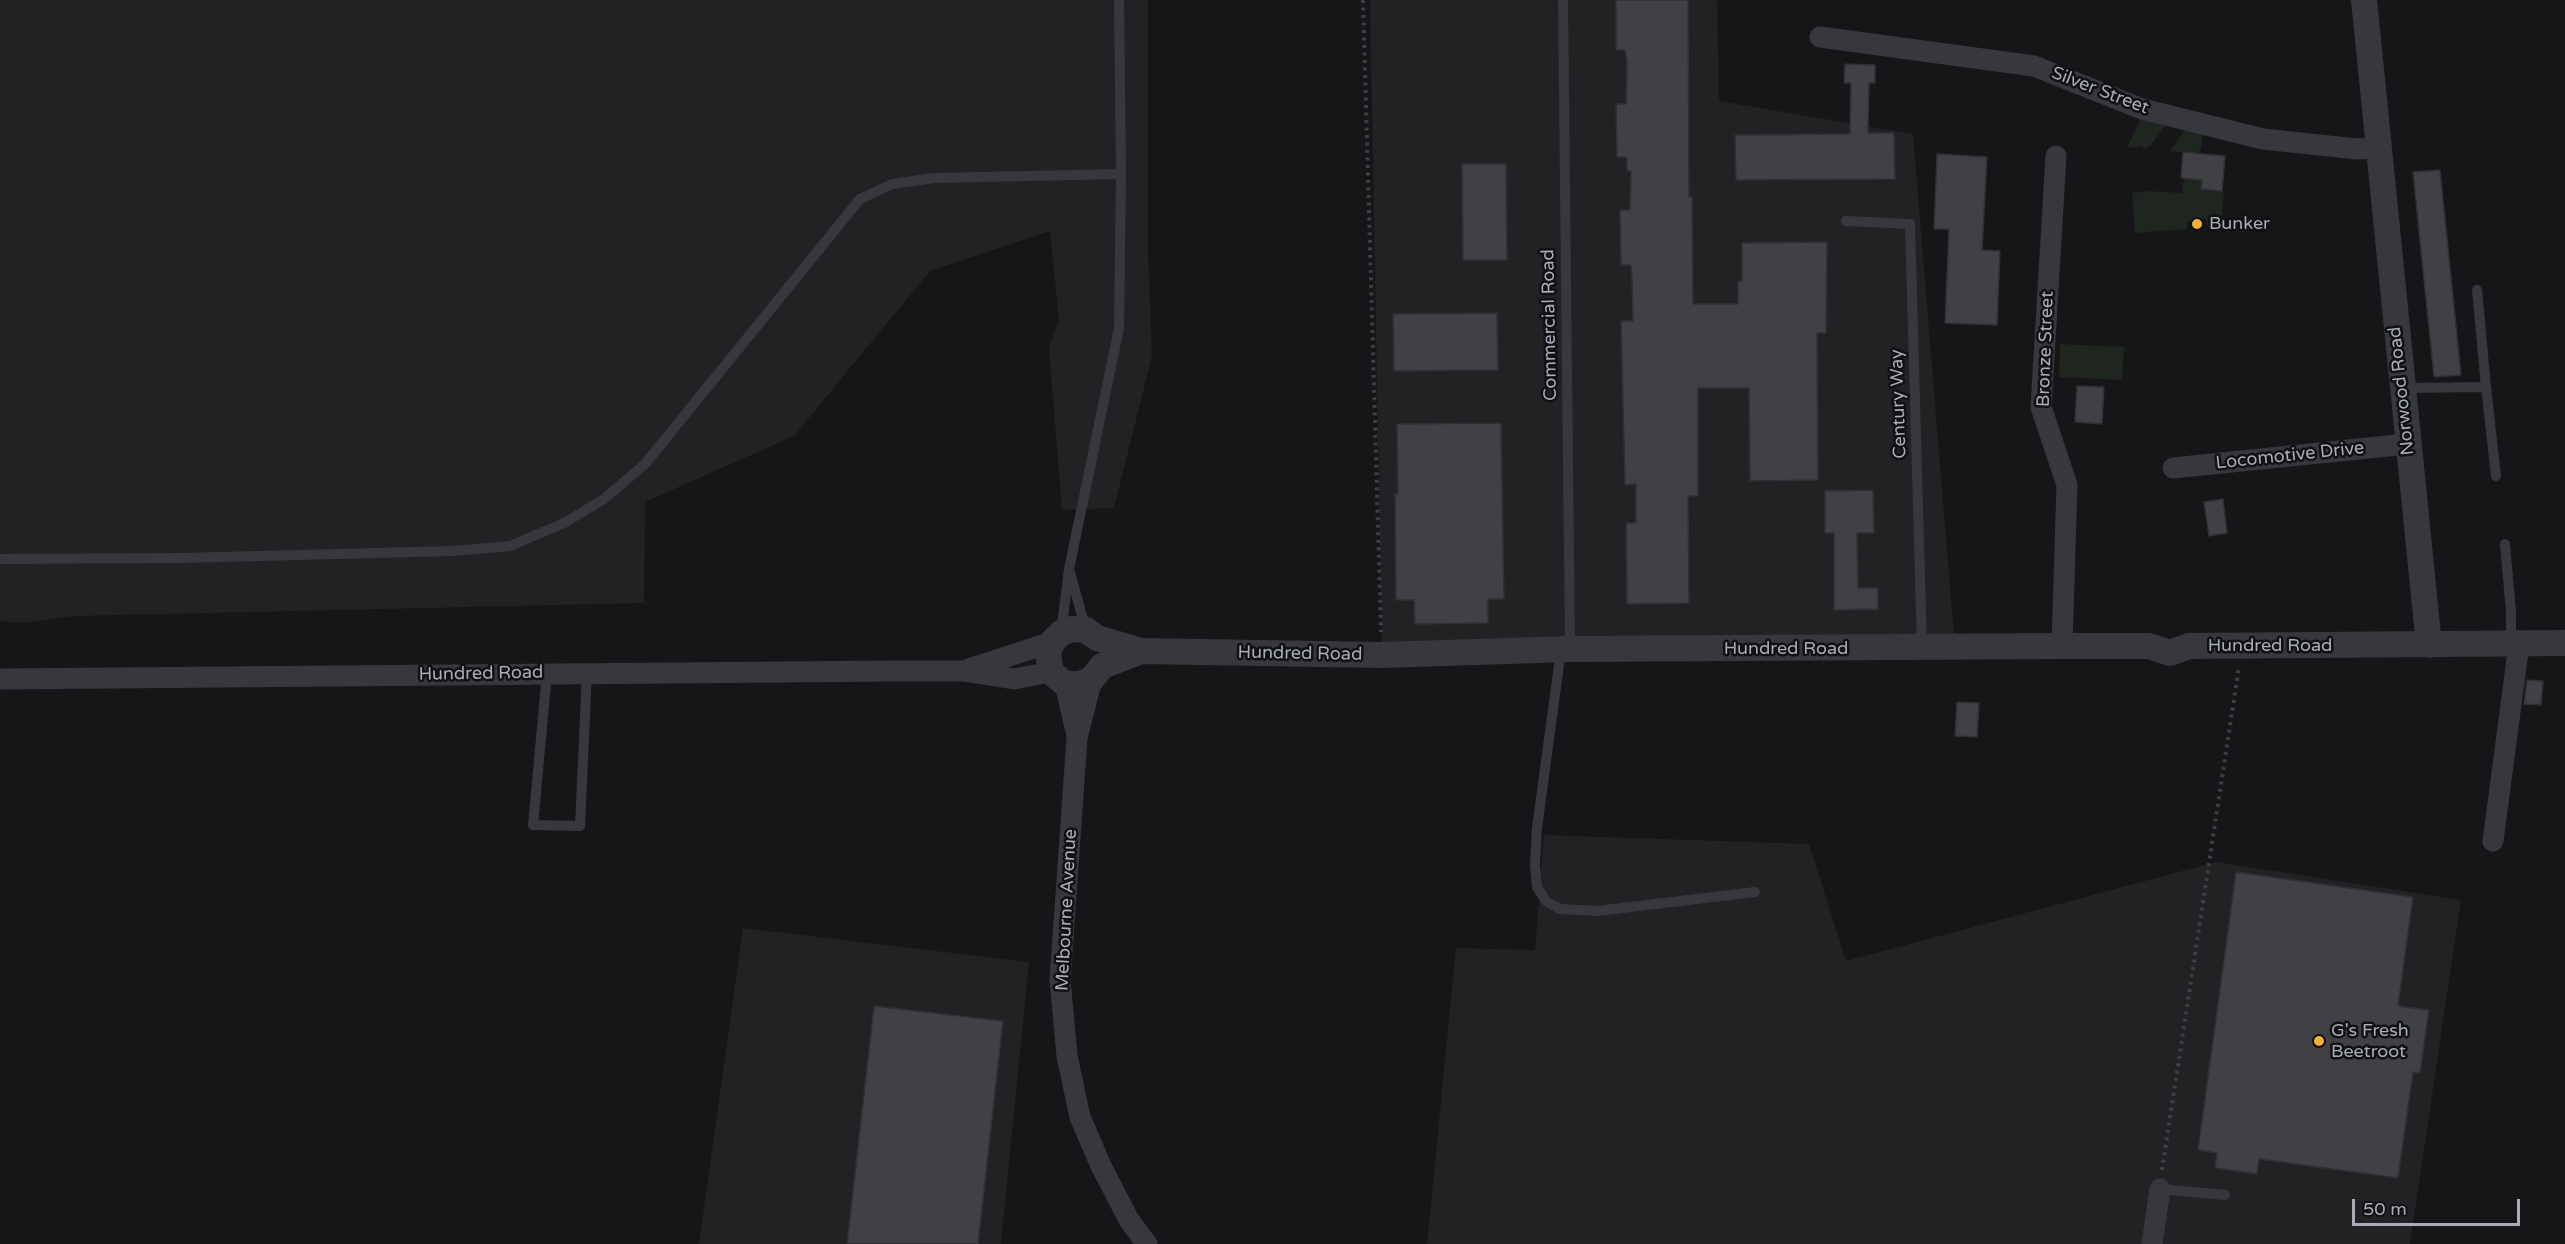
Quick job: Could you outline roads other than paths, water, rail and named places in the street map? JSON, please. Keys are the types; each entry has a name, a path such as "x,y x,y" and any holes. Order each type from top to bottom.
{"street":[{"name":"Norwood Road","path":"2364,0 2401,388 2429,645"},
{"name":"Silver Street","path":"1820,37 2034,66 2142,109 2263,139 2357,149 2377,148"},
{"name":"Bronze Street","path":"2056,156 2040,407 2067,485 2062,646"},
{"name":"Locomotive Drive","path":"2173,468 2407,444"},
{"name":"Hundred Road","path":"963,671 1057,638 1072,629 1141,651 1382,655 1566,649 2062,646 2149,646 2170,652 2189,646 2429,645"},
{"path":"1092,634 1103,652 1097,672"},
{"path":"1057,638 1048,654 1058,678"},
{"path":"2429,645 2565,643"},
{"path":"2493,841 2515,644"},
{"name":"Hundred Road","path":"0,679 587,672 963,671 1014,679 1058,678 1080,684 1097,672 1141,651"},
{"name":"Melbourne Avenue","path":"1097,672 1077,738 1060,980 1067,1056 1080,1117 1092,1147 1129,1220 1147,1244"},
{"name":"Melbourne Avenue","path":"1058,678 1077,738"},
{"path":"2152,1244 2160,1189"}],"lane":[{"path":"1057,638 1119,328 1121,174 1119,0"},
{"name":"Commercial Road","path":"1563,0 1566,649 1537,837 1537,887 1546,901 1560,909 1597,911 1755,892"},
{"path":"0,559 405,553 510,546 564,524 584,512 604,499 645,464 860,200 891,184 934,178 1121,174"},
{"name":"Century Way","path":"1846,221 1910,224 1922,648"},
{"path":"2477,290 2496,476"},
{"path":"2401,388 2486,387"},
{"path":"2505,544 2515,644"},
{"path":"1069,569 1092,634"},
{"path":"547,673 533,825 580,826 587,672"},
{"path":"2160,1189 2225,1195"}],"place":[{"name":"Bunker","path":"2197,224"},
{"name":"G's Fresh Beetroot","path":"2319,1041"}]}
